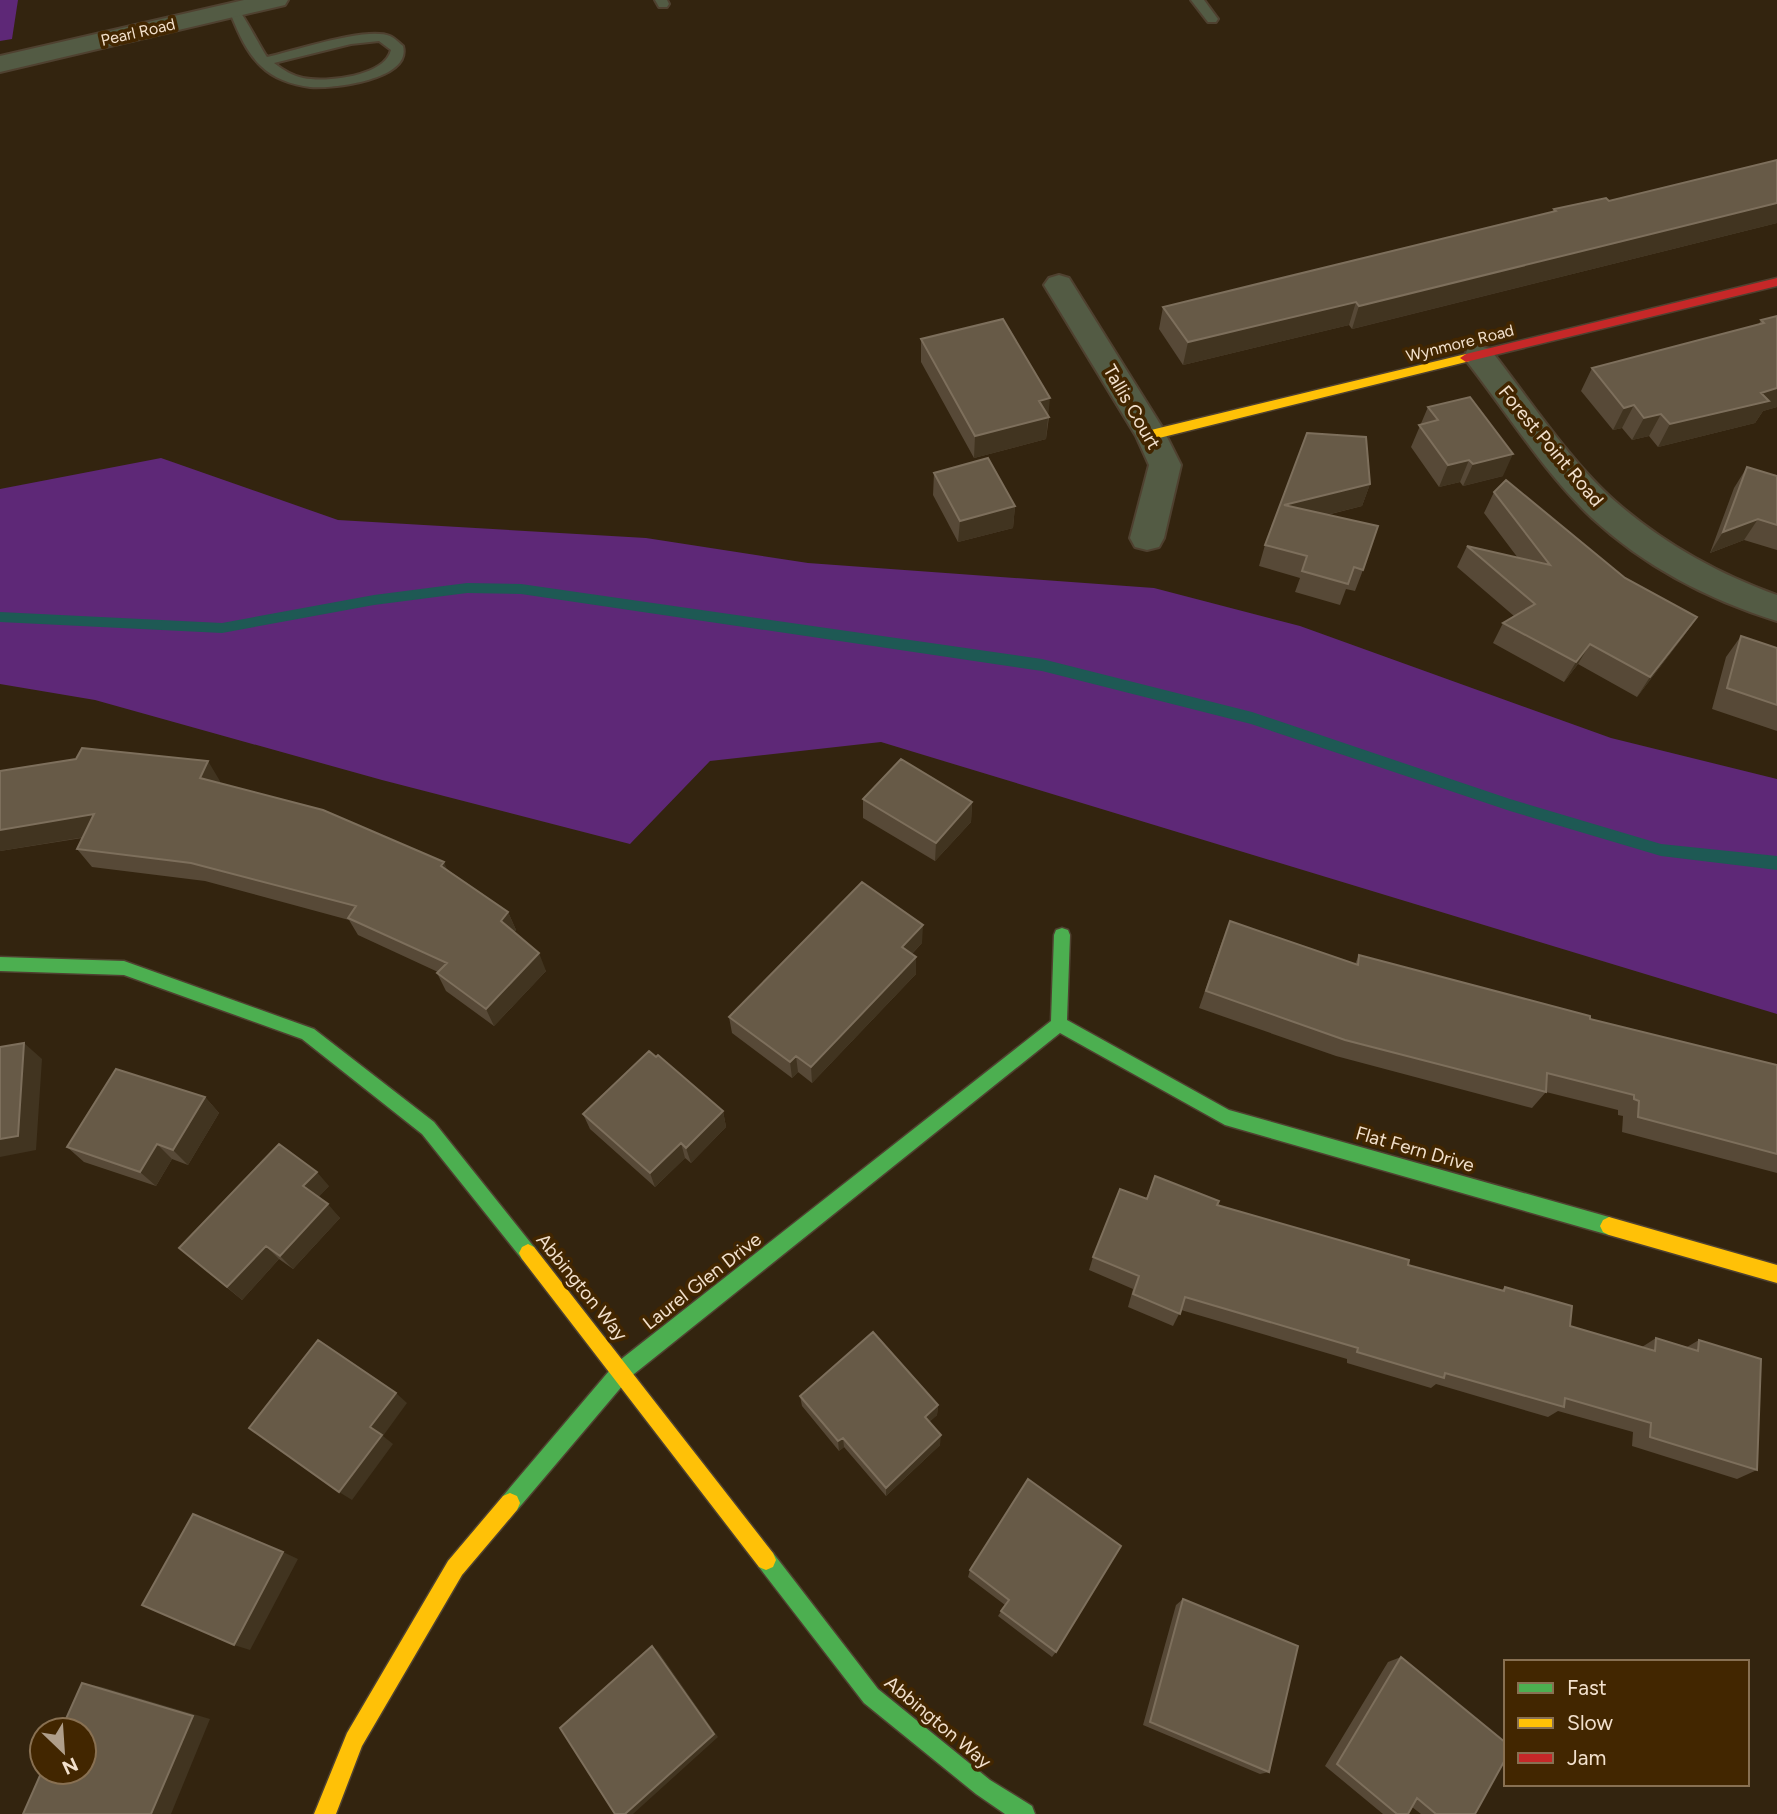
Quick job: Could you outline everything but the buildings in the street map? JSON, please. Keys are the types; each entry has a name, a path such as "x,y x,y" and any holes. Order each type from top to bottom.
{"street":[{"name":"Pearl Road","path":"0,64 276,0"},
{"name":"Wynmore Road","path":"1151,435 1777,282"},
{"name":"Tallis Court","path":"1059,285 1151,435 1165,465 1147,538"},
{"name":"Forest Point Road","path":"1479,356 1563,464 1603,509 1658,551 1721,587 1777,608"},
{"path":"1059,1024 1062,934"},
{"name":"Abbington Way","path":"0,964 124,968 307,1034 428,1128 622,1371 871,1696 984,1787 1024,1814"},
{"name":"Flat Fern Drive","path":"1059,1024 1225,1117 1777,1274"},
{"name":"Laurel Glen Drive","path":"325,1814 354,1740 455,1568 622,1371 1059,1024"}],"lane":[{"path":"1197,0 1212,19"},
{"path":"235,10 247,38 264,62 290,78 308,83 334,82 379,72 394,63 399,56 398,49 388,39 366,37 264,62"}],"shaded area":[{"path":"0,0 18,0 12,39 0,41"},
{"path":"161,458 338,520 646,538 808,563 1154,588 1300,626 1611,738 1777,779 1777,1014 881,742 710,761 630,844 382,780 95,700 0,684 0,489"}],"waterway":[{"path":"0,617 222,628 374,600 467,588 521,589 1042,665 1252,718 1510,805 1661,850 1777,863"}],"traffic: fast":[{"path":"510,1503 622,1371 1059,1024 1062,935"},
{"path":"0,964 124,968 308,1034 428,1128 528,1253"},
{"path":"1059,1024 1225,1117 1609,1226"},
{"path":"766,1560 871,1696 983,1787 1024,1814"}],"traffic: slow":[{"path":"1151,435 1466,358"},
{"path":"1609,1226 1777,1274"},
{"path":"528,1253 766,1560"},
{"path":"325,1814 354,1740 455,1568 510,1503"}],"traffic: jam":[{"path":"1466,358 1777,282"}]}
